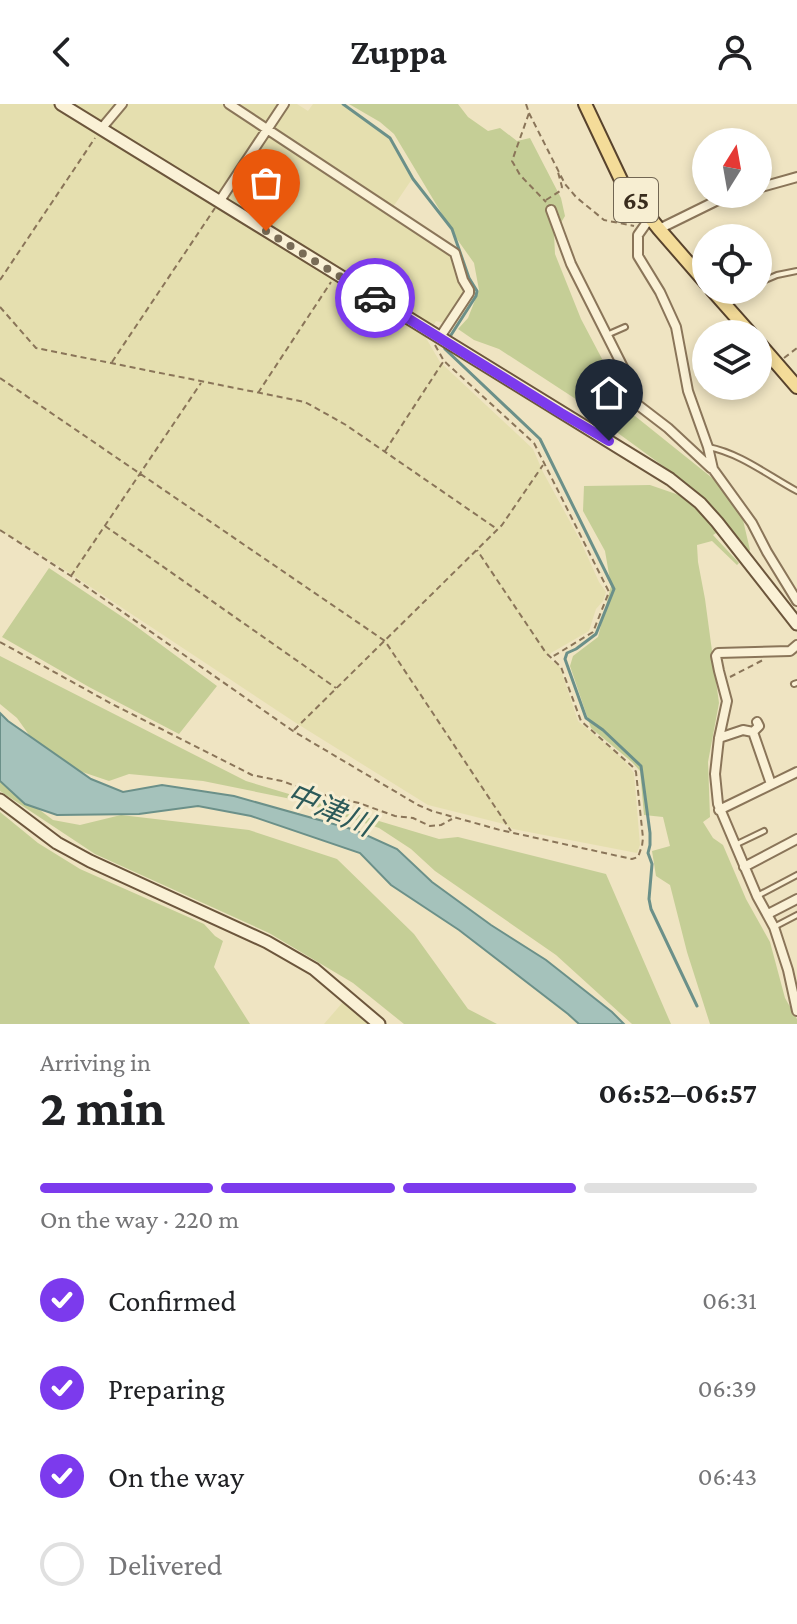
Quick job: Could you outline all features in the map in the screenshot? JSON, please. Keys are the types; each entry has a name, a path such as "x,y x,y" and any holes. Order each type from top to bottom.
{"main road":[{"name":"65","path":"585,104 622,182 692,267"},
{"path":"725,304 739,320"},
{"path":"772,358 797,387"}],"street":[{"path":"61,104 670,479 700,503 717,522 797,624"},
{"path":"101,129 122,104"},
{"path":"229,104 455,253 469,293 442,338"},
{"path":"219,202 284,104"},
{"path":"772,184 797,177"},
{"path":"659,229 702,208"},
{"path":"551,210 571,264 631,383 634,399 713,469 752,523 797,601"},
{"path":"650,218 638,235 638,256 660,292 676,327 688,391 713,469"},
{"path":"797,645 790,651 718,653 716,656 727,701 715,774 719,810 793,972 797,1011"},
{"path":"753,732 759,726 757,722"},
{"path":"719,738 743,730 753,732"},
{"path":"753,732 771,784"},
{"path":"719,810 797,772"},
{"path":"0,800 57,843 90,861 291,955 324,977 379,1024"},
{"path":"744,867 788,848 797,839"},
{"path":"768,914 797,899"}],"lane":[{"path":"772,277 797,271"},
{"path":"606,335 625,327"},
{"path":"708,447 742,460 797,491"},
{"path":"735,845 764,831"},
{"path":"757,896 797,875"},
{"path":"774,927 797,915"}],"path":[{"path":"526,104 558,171 576,197 604,220 640,230"},
{"path":"529,113 512,161 520,175 551,210"},
{"path":"0,280 101,129"},
{"path":"545,201 562,187 558,171"},
{"path":"111,363 219,202"},
{"path":"258,393 336,274"},
{"path":"0,307 36,348 305,402 346,425 497,529"},
{"path":"442,338 432,340 444,361 534,443 609,592 593,632 551,657"},
{"path":"776,363 797,348"},
{"path":"384,452 444,361"},
{"path":"0,378 385,641 512,833"},
{"path":"71,576 202,382"},
{"path":"293,731 497,529 545,464"},
{"path":"105,526 336,688"},
{"path":"0,530 293,731 418,805 512,833 632,859 638,857 642,846 636,772 581,721 561,667 546,653 477,550"},
{"path":"0,642 112,704 252,775 359,803 395,816 413,818 430,826 441,825 455,817"},
{"path":"721,681 764,660 773,651"}],"shaded area":[{"path":"0,104 297,104 308,111 313,104 342,104 389,139 412,179 389,213 454,256 466,290 445,323 436,321 426,338 440,362 533,449 606,592 589,631 551,653 548,658 560,667 578,721 623,759 634,773 640,845 637,853 513,829 428,805 0,530"},
{"path":"343,1002 370,1024 324,1024"}],"green space":[{"path":"349,104 458,104 468,117 488,131 500,128 517,141 530,138 561,198 565,216 554,234 555,254 581,319 630,412 716,481 743,520 750,550 747,554 724,528 713,535 739,563 737,565 712,541 697,545 719,703 708,762 710,817 703,822 713,838 723,845 746,899 770,942 785,998 797,1024 710,1024 670,885 656,876 652,851 670,846 663,817 644,815 640,771 591,728 570,666 573,656 598,637 611,586 605,551 583,511 584,486 650,485 679,495 689,489 591,409 499,349 474,340 458,329 468,318 479,290 474,263 394,134"},
{"path":"49,568 133,624 217,686 179,734 2,637"},
{"path":"0,656 246,781 439,839 458,837 606,874 671,1024 632,1024 556,955 379,828 296,800 203,781 129,774 109,781 47,760 17,718 0,704"},
{"path":"0,780 53,820 80,825 121,815 249,830 337,859 414,934 468,1009 497,1024 404,1024 353,983 269,933 95,854 0,791"},
{"path":"0,812 38,843 80,869 204,924 223,941 214,967 250,1024 0,1024"}],"water":[{"path":"0,713 91,779 123,792 162,785 234,796 355,830 397,849 432,882 546,960 624,1024 579,1024 459,930 391,885 360,853 251,816 198,806 139,814 57,815 25,804 0,781"}],"waterway":[{"path":"343,104 390,138 413,179 452,229 469,278 477,291 445,349 540,439 614,589 596,634 567,653 565,659 586,718 641,766 650,833 651,909 697,1006"}],"way so far":[{"path":"266,231 375,298"}],"route":[{"path":"375,298 609,441"}],"water label":[{"name":"中津川","path":"330,809"}]}
